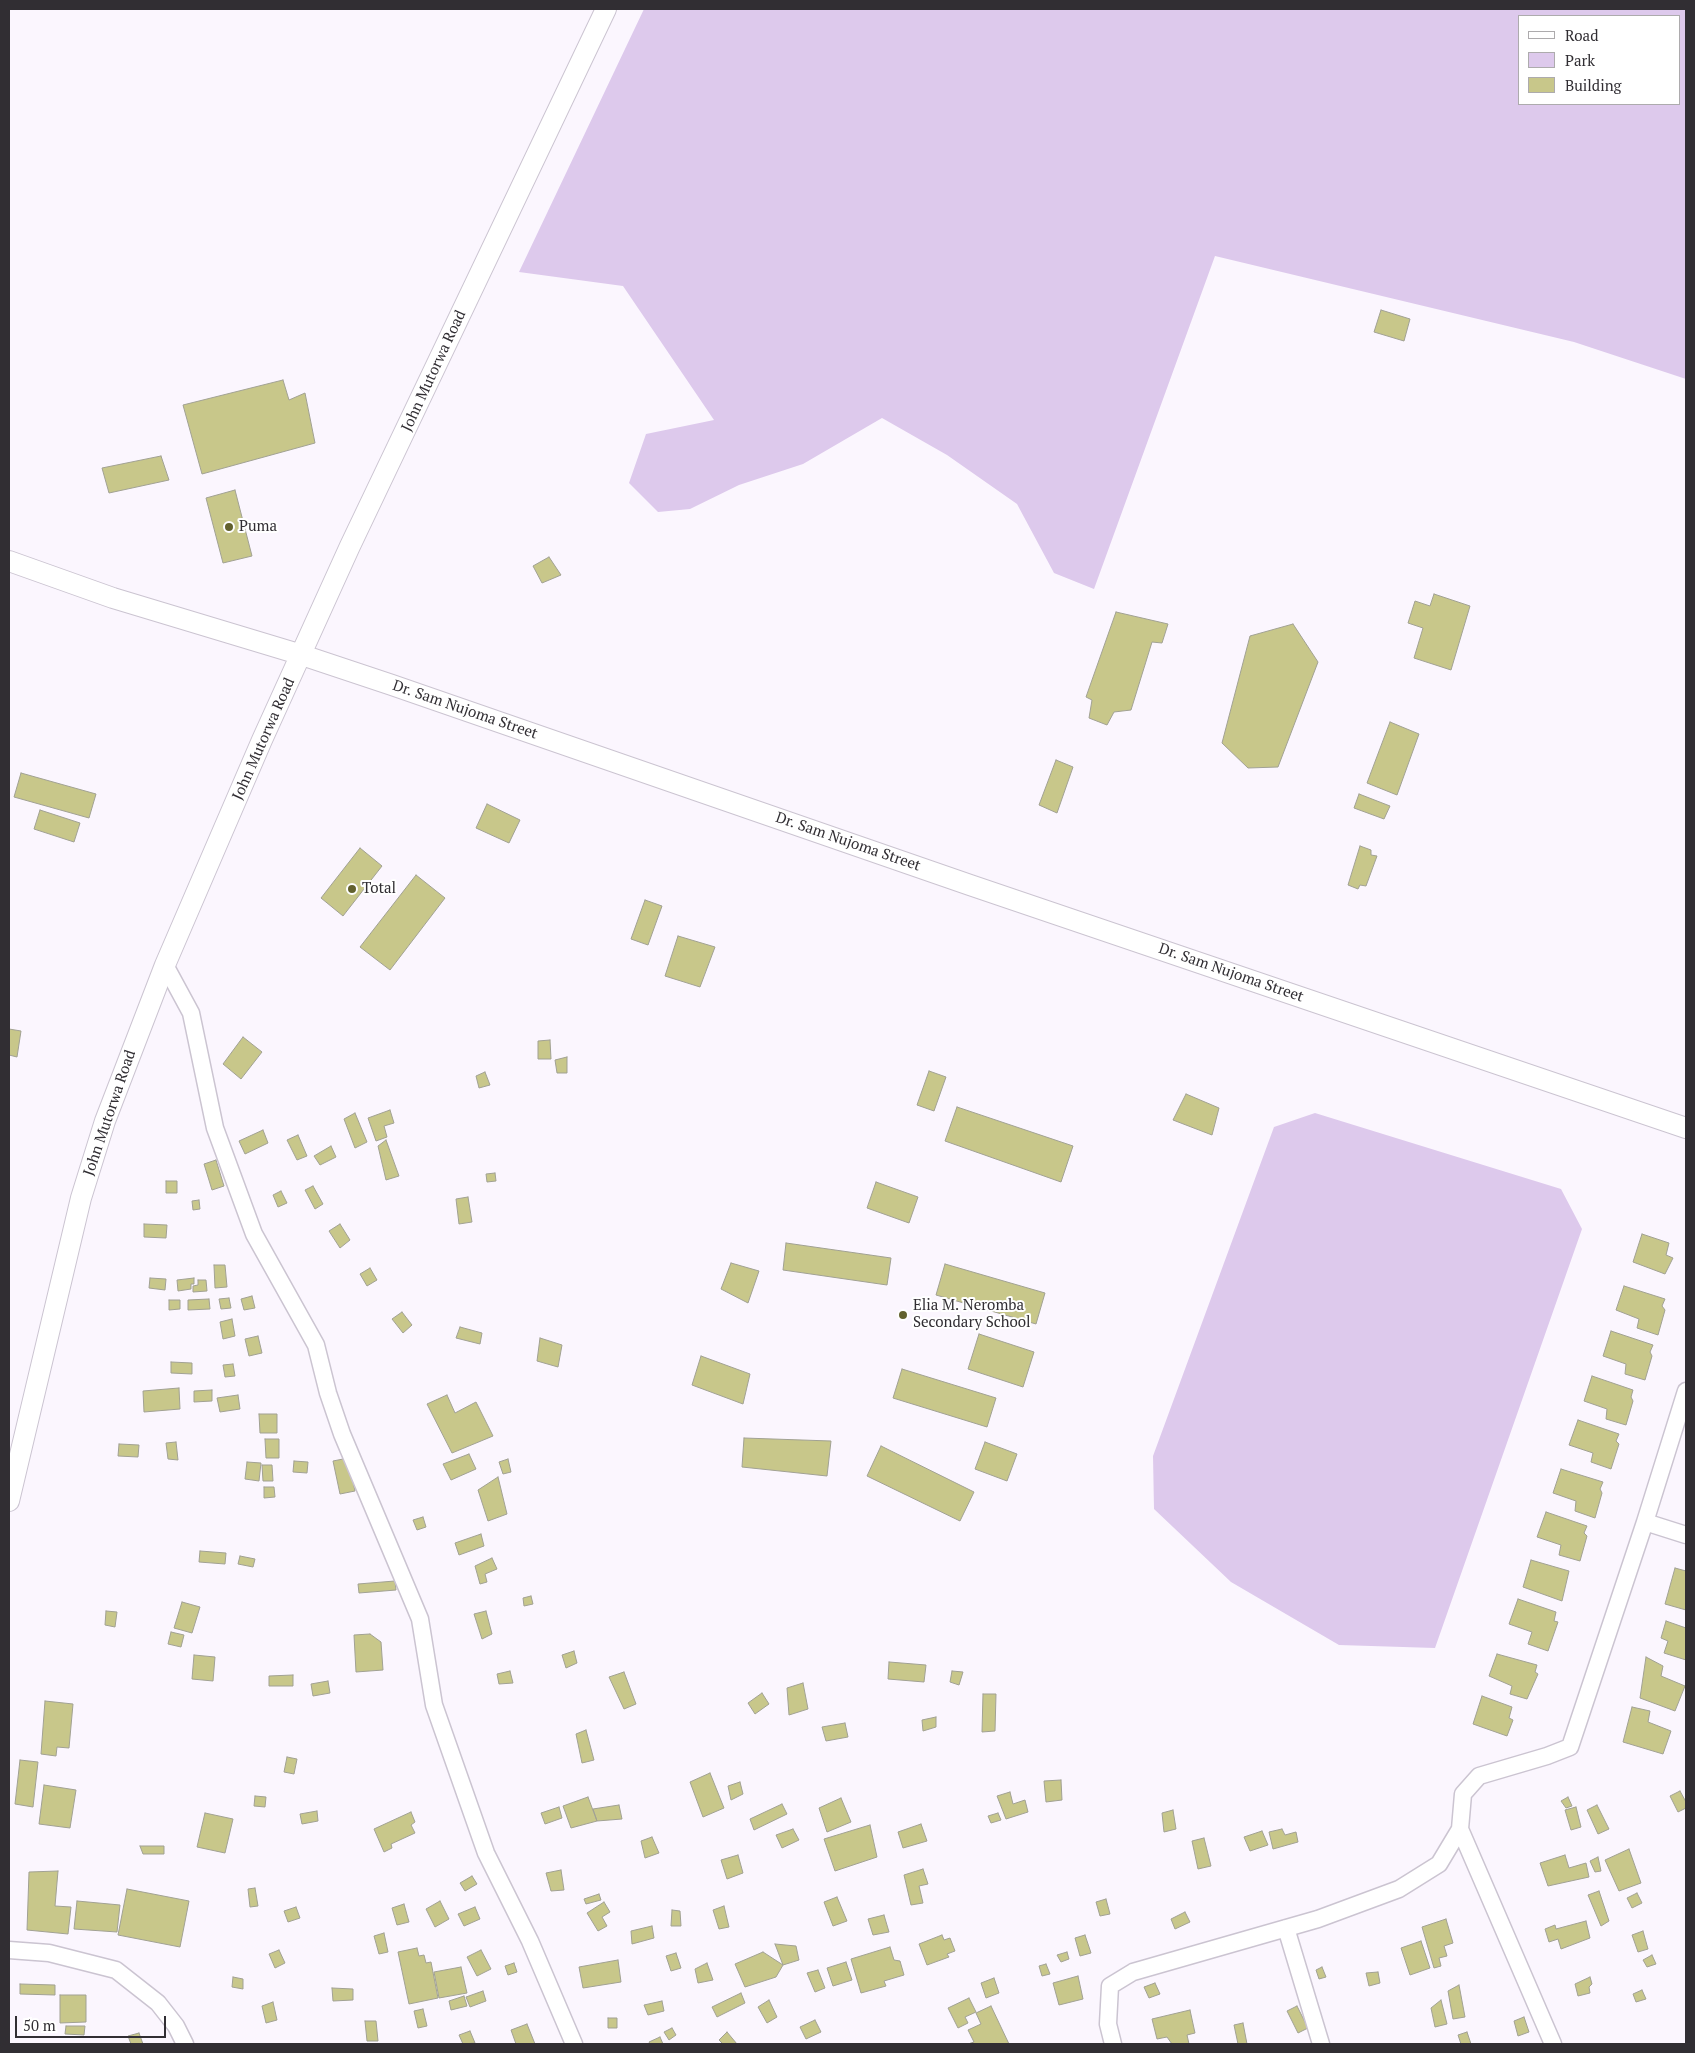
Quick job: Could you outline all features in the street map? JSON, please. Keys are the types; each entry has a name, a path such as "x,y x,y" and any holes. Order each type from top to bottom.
{"street":[{"name":"John Mutorwa Road","path":"9,1501 81,1198 112,1104 165,965 262,740 350,546 606,9"},
{"name":"Dr. Sam Nujoma Street","path":"9,561 113,598 302,655 970,885 1686,1128"},
{"path":"165,965 191,1013 215,1128 254,1234 316,1345 328,1393 342,1434 420,1618 434,1705 486,1853 530,1941 574,2044"},
{"path":"1112,2044 1108,2024 1110,1986 1133,1972 1318,1919 1399,1889 1439,1864 1460,1829 1463,1794 1479,1776 1547,1756 1570,1747 1645,1522 1686,1390"},
{"path":"1645,1522 1686,1535"},
{"path":"1460,1829 1552,2044"},
{"path":"1286,1928 1321,2044"},
{"path":"9,1950 49,1952 116,1970 158,2003 176,2026 185,2044"}],"green space":[{"path":"644,9 1686,9 1686,379 1574,342 1215,256 1094,589 1054,573 1017,504 947,455 882,418 803,464 739,485 690,509 658,512 629,483 646,434 714,420 623,286 519,272"},
{"path":"1315,1113 1561,1189 1582,1229 1435,1648 1339,1645 1231,1582 1154,1509 1153,1456 1274,1127"}],"building":[{"path":"1381,310 1410,319 1404,341 1374,332"},
{"path":"283,380 289,400 305,393 315,443 202,474 183,405"},
{"path":"161,456 169,480 109,493 102,468"},
{"path":"235,490 252,556 223,563 206,498"},
{"path":"549,557 561,575 542,583 533,566"},
{"path":"1434,594 1470,606 1451,670 1414,658 1423,628 1408,623 1415,601 1430,606"},
{"path":"1116,612 1168,624 1162,643 1152,642 1131,710 1114,712 1107,725 1089,718 1092,700 1086,697"},
{"path":"1293,624 1318,662 1278,767 1248,768 1222,743 1250,636"},
{"path":"1390,722 1419,734 1397,795 1367,783"},
{"path":"1056,760 1073,767 1057,813 1039,805"},
{"path":"21,773 96,794 89,818 14,797"},
{"path":"1359,794 1390,806 1384,819 1354,808"},
{"path":"487,804 520,820 509,843 476,828"},
{"path":"40,810 80,823 74,842 34,829"},
{"path":"1360,846 1371,850 1371,855 1377,856 1366,886 1360,885 1358,889 1348,885"},
{"path":"360,848 382,866 343,916 321,898"},
{"path":"416,875 445,898 390,970 360,947"},
{"path":"645,900 662,906 648,945 631,939"},
{"path":"678,936 715,947 700,987 665,976"},
{"path":"9,1029 21,1031 17,1057 9,1055"},
{"path":"243,1037 262,1052 241,1079 223,1064"},
{"path":"550,1040 551,1059 538,1059 538,1041"},
{"path":"567,1057 567,1073 557,1073 555,1060"},
{"path":"929,1071 946,1077 934,1111 917,1105"},
{"path":"485,1072 490,1085 479,1088 476,1076"},
{"path":"1186,1094 1219,1108 1212,1135 1173,1120"},
{"path":"957,1107 1073,1146 1061,1182 945,1141"},
{"path":"390,1110 394,1123 384,1126 387,1137 376,1141 368,1118"},
{"path":"355,1113 367,1142 355,1148 344,1119"},
{"path":"263,1130 268,1143 245,1154 239,1141"},
{"path":"298,1135 307,1156 297,1160 287,1140"},
{"path":"386,1140 399,1176 386,1180 378,1146"},
{"path":"331,1146 336,1157 320,1165 314,1156"},
{"path":"216,1160 224,1186 212,1190 204,1164"},
{"path":"495,1173 496,1181 487,1182 486,1174"},
{"path":"166,1181 177,1181 177,1193 166,1193"},
{"path":"876,1182 918,1197 909,1223 867,1208"},
{"path":"313,1186 323,1204 315,1209 305,1190"},
{"path":"281,1191 287,1203 278,1207 273,1195"},
{"path":"468,1197 472,1222 459,1224 456,1199"},
{"path":"199,1200 200,1209 193,1210 192,1201"},
{"path":"144,1224 167,1225 166,1238 144,1237"},
{"path":"340,1224 350,1240 340,1248 329,1231"},
{"path":"1642,1234 1669,1243 1666,1255 1673,1258 1665,1274 1633,1262"},
{"path":"786,1243 891,1258 887,1285 783,1270"},
{"path":"731,1263 759,1271 748,1303 721,1289"},
{"path":"945,1264 1045,1293 1036,1324 936,1295"},
{"path":"214,1265 225,1265 227,1287 215,1288"},
{"path":"370,1268 377,1280 367,1286 360,1274"},
{"path":"150,1278 166,1279 165,1290 149,1288"},
{"path":"194,1278 194,1284 191,1284 191,1289 178,1291 177,1280"},
{"path":"198,1280 206,1280 207,1291 193,1292 193,1286 198,1285"},
{"path":"1624,1286 1665,1299 1662,1306 1665,1310 1658,1335 1637,1328 1639,1319 1616,1310"},
{"path":"252,1296 255,1308 244,1310 241,1299"},
{"path":"229,1298 231,1308 221,1309 219,1299"},
{"path":"209,1299 210,1309 188,1310 188,1300"},
{"path":"169,1300 180,1300 180,1309 169,1310"},
{"path":"402,1312 412,1325 403,1333 392,1319"},
{"path":"232,1319 235,1336 223,1339 220,1322"},
{"path":"460,1327 482,1333 480,1344 456,1338"},
{"path":"1611,1331 1653,1345 1645,1380 1625,1374 1626,1364 1603,1356"},
{"path":"979,1334 1034,1352 1023,1387 968,1369"},
{"path":"258,1336 262,1353 249,1356 245,1339"},
{"path":"540,1338 562,1345 558,1367 537,1361"},
{"path":"701,1356 750,1374 743,1404 692,1385"},
{"path":"171,1362 192,1363 192,1374 171,1373"},
{"path":"233,1364 235,1376 225,1377 223,1365"},
{"path":"902,1369 996,1398 987,1427 893,1398"},
{"path":"1592,1376 1633,1390 1631,1397 1633,1401 1626,1425 1606,1419 1607,1409 1584,1401"},
{"path":"179,1388 180,1409 144,1412 143,1391"},
{"path":"212,1390 212,1401 194,1402 194,1391"},
{"path":"238,1395 240,1409 220,1412 217,1398"},
{"path":"447,1395 455,1413 476,1402 493,1436 452,1453 427,1404"},
{"path":"259,1414 277,1414 277,1433 260,1433"},
{"path":"1578,1420 1619,1434 1616,1441 1619,1444 1611,1469 1591,1462 1593,1453 1569,1445"},
{"path":"744,1438 831,1441 827,1476 742,1467"},
{"path":"265,1439 279,1439 279,1458 266,1458"},
{"path":"176,1442 178,1460 168,1459 166,1443"},
{"path":"985,1442 1017,1454 1007,1481 975,1469"},
{"path":"119,1444 139,1445 138,1457 118,1456"},
{"path":"881,1446 974,1492 960,1521 867,1476"},
{"path":"469,1454 476,1469 451,1480 443,1464"},
{"path":"348,1458 355,1491 340,1494 333,1461"},
{"path":"508,1459 511,1472 503,1474 499,1462"},
{"path":"294,1461 308,1462 307,1473 293,1472"},
{"path":"247,1462 261,1463 259,1481 245,1479"},
{"path":"262,1465 272,1465 273,1481 263,1481"},
{"path":"1561,1469 1603,1482 1595,1518 1575,1511 1576,1501 1553,1493"},
{"path":"498,1477 507,1514 488,1521 478,1490"},
{"path":"264,1487 274,1487 275,1497 264,1498"},
{"path":"1546,1512 1587,1526 1584,1533 1587,1536 1580,1561 1559,1555 1561,1545 1537,1537"},
{"path":"423,1517 426,1527 417,1530 413,1520"},
{"path":"481,1534 484,1546 459,1555 455,1543"},
{"path":"200,1551 226,1553 225,1564 199,1562"},
{"path":"240,1556 255,1559 253,1567 238,1564"},
{"path":"492,1558 497,1569 485,1574 487,1582 480,1584 475,1566"},
{"path":"1531,1560 1569,1571 1562,1601 1523,1587"},
{"path":"1675,1568 1686,1571 1686,1610 1665,1604"},
{"path":"395,1581 396,1590 359,1593 358,1584"},
{"path":"531,1596 533,1604 524,1606 523,1598"},
{"path":"1518,1599 1556,1612 1554,1621 1558,1622 1548,1651 1528,1644 1532,1632 1509,1624"},
{"path":"182,1602 200,1607 192,1633 174,1628"},
{"path":"106,1611 117,1612 115,1627 105,1625"},
{"path":"486,1611 492,1634 482,1639 474,1614"},
{"path":"1666,1621 1686,1628 1686,1660 1664,1653 1668,1641 1661,1638"},
{"path":"171,1632 184,1635 181,1647 168,1644"},
{"path":"370,1634 381,1642 383,1670 356,1672 354,1635"},
{"path":"574,1651 577,1663 566,1668 562,1655"},
{"path":"1497,1654 1537,1665 1535,1672 1538,1674 1527,1699 1510,1694 1512,1686 1489,1676"},
{"path":"194,1655 215,1657 213,1681 192,1679"},
{"path":"1646,1657 1663,1666 1661,1676 1685,1686 1675,1711 1640,1698"},
{"path":"889,1662 926,1665 924,1682 888,1679"},
{"path":"510,1671 513,1683 499,1684 497,1674"},
{"path":"952,1671 963,1672 959,1685 950,1682"},
{"path":"624,1672 636,1704 624,1709 609,1677"},
{"path":"293,1675 293,1686 269,1686 269,1676"},
{"path":"328,1681 330,1693 313,1696 311,1684"},
{"path":"803,1683 808,1709 789,1715 787,1688"},
{"path":"762,1693 769,1704 755,1714 748,1703"},
{"path":"983,1694 996,1694 995,1731 982,1732"},
{"path":"1482,1696 1512,1707 1509,1718 1513,1720 1507,1736 1473,1724"},
{"path":"45,1701 73,1704 69,1748 57,1747 56,1756 41,1754"},
{"path":"1632,1707 1650,1711 1648,1722 1671,1731 1663,1754 1623,1742"},
{"path":"936,1717 936,1727 923,1731 922,1720"},
{"path":"845,1723 848,1737 826,1741 822,1727"},
{"path":"586,1730 594,1760 582,1763 576,1734"},
{"path":"287,1757 297,1759 294,1774 284,1772"},
{"path":"20,1760 38,1762 33,1807 15,1804"},
{"path":"710,1773 724,1808 703,1817 690,1782"},
{"path":"1061,1780 1062,1800 1046,1802 1044,1781"},
{"path":"740,1782 743,1794 731,1800 728,1786"},
{"path":"44,1785 76,1790 70,1828 39,1824"},
{"path":"1680,1791 1686,1802 1686,1808 1678,1812 1670,1796"},
{"path":"1010,1792 1013,1804 1025,1800 1028,1812 1006,1819 997,1796"},
{"path":"255,1796 266,1797 265,1807 254,1806"},
{"path":"588,1797 597,1821 571,1828 563,1806"},
{"path":"1568,1797 1572,1806 1566,1808 1561,1801"},
{"path":"841,1798 851,1822 827,1832 819,1808"},
{"path":"782,1804 787,1814 754,1830 750,1819"},
{"path":"619,1805 622,1819 597,1821 593,1809"},
{"path":"1597,1805 1609,1829 1598,1834 1587,1810"},
{"path":"559,1807 562,1818 545,1824 541,1813"},
{"path":"1576,1807 1581,1827 1571,1830 1565,1810"},
{"path":"1173,1810 1176,1829 1164,1832 1162,1813"},
{"path":"317,1811 318,1821 302,1824 300,1814"},
{"path":"411,1812 415,1822 411,1825 415,1833 391,1844 392,1848 384,1852 374,1829"},
{"path":"205,1813 233,1819 225,1853 197,1847"},
{"path":"998,1813 1001,1820 991,1823 988,1816"},
{"path":"921,1824 927,1841 903,1848 898,1832"},
{"path":"870,1825 877,1857 835,1871 824,1839"},
{"path":"793,1829 799,1840 782,1848 776,1835"},
{"path":"1282,1829 1285,1835 1296,1832 1298,1842 1273,1849 1269,1832"},
{"path":"1262,1831 1268,1845 1250,1851 1244,1837"},
{"path":"652,1837 659,1853 645,1858 641,1841"},
{"path":"1204,1838 1211,1866 1198,1869 1192,1841"},
{"path":"140,1846 164,1846 164,1854 143,1854"},
{"path":"1629,1849 1641,1883 1619,1891 1605,1860"},
{"path":"738,1855 743,1873 727,1879 721,1860"},
{"path":"1565,1855 1569,1868 1586,1863 1589,1877 1548,1886 1540,1863"},
{"path":"1598,1857 1601,1871 1595,1872 1590,1861"},
{"path":"923,1869 928,1884 919,1886 923,1903 911,1905 904,1875"},
{"path":"561,1870 564,1890 551,1891 546,1873"},
{"path":"58,1871 55,1906 71,1907 68,1934 27,1930 29,1872"},
{"path":"472,1876 477,1884 465,1891 460,1883"},
{"path":"255,1888 258,1906 250,1907 248,1889"},
{"path":"127,1889 189,1901 180,1947 118,1935"},
{"path":"1599,1891 1609,1921 1601,1926 1588,1895"},
{"path":"1637,1893 1642,1903 1632,1908 1627,1898"},
{"path":"599,1894 601,1900 586,1904 584,1899"},
{"path":"837,1897 847,1921 833,1926 824,1902"},
{"path":"1106,1899 1110,1914 1100,1916 1096,1902"},
{"path":"77,1901 120,1905 117,1932 74,1929"},
{"path":"440,1901 449,1919 435,1927 426,1909"},
{"path":"604,1902 610,1912 602,1917 607,1926 598,1931 587,1913"},
{"path":"404,1904 409,1922 397,1925 392,1908"},
{"path":"724,1906 729,1927 719,1929 713,1910"},
{"path":"296,1907 300,1918 288,1922 284,1911"},
{"path":"475,1907 480,1919 464,1926 458,1914"},
{"path":"672,1910 680,1911 681,1926 671,1926"},
{"path":"1185,1912 1190,1922 1175,1929 1171,1919"},
{"path":"884,1915 889,1932 873,1935 868,1919"},
{"path":"1446,1919 1453,1943 1444,1946 1447,1956 1439,1958 1441,1966 1434,1968 1422,1927"},
{"path":"1586,1921 1590,1938 1561,1949 1558,1939 1549,1942 1545,1929 1555,1925 1556,1929"},
{"path":"652,1926 654,1938 632,1944 631,1931"},
{"path":"1643,1931 1648,1949 1638,1952 1632,1935"},
{"path":"384,1933 388,1952 379,1954 374,1936"},
{"path":"942,1935 944,1940 950,1938 955,1951 947,1954 949,1957 927,1965 919,1944"},
{"path":"1085,1935 1091,1953 1080,1956 1075,1938"},
{"path":"1421,1941 1430,1968 1410,1975 1401,1948"},
{"path":"775,1944 796,1946 799,1960 783,1965"},
{"path":"890,1947 894,1960 900,1961 904,1975 884,1981 886,1986 861,1993 851,1959"},
{"path":"417,1948 419,1956 424,1955 426,1963 431,1962 438,1998 409,2004 398,1952"},
{"path":"279,1950 285,1963 275,1968 269,1954"},
{"path":"481,1950 491,1969 477,1976 467,1957"},
{"path":"763,1952 783,1965 776,1977 745,1987 735,1964"},
{"path":"1067,1952 1069,1959 1061,1962 1057,1955"},
{"path":"676,1953 681,1968 671,1971 666,1956"},
{"path":"1652,1955 1656,1964 1647,1967 1643,1960"},
{"path":"618,1960 621,1982 583,1988 579,1967"},
{"path":"846,1962 852,1980 833,1986 827,1968"},
{"path":"514,1963 517,1972 508,1975 505,1966"},
{"path":"707,1963 713,1980 698,1983 695,1969"},
{"path":"1046,1964 1050,1974 1042,1976 1039,1966"},
{"path":"461,1967 467,1993 439,1998 434,1972"},
{"path":"1322,1967 1326,1977 1319,1979 1316,1970"},
{"path":"818,1970 825,1988 815,1992 807,1973"},
{"path":"1378,1972 1380,1983 1369,1986 1366,1973"},
{"path":"1078,1976 1083,1999 1059,2005 1053,1983"},
{"path":"233,1977 243,1979 243,1989 232,1987"},
{"path":"1590,1977 1592,1984 1589,1987 1590,1993 1578,1996 1575,1984"},
{"path":"994,1978 999,1993 986,1998 981,1983"},
{"path":"1155,1983 1160,1994 1149,1998 1144,1987"},
{"path":"20,1984 55,1985 55,1995 20,1994"},
{"path":"1459,1985 1465,2017 1453,2019 1448,1991"},
{"path":"332,1988 353,1989 353,2000 333,2001"},
{"path":"1642,1990 1646,1999 1636,2002 1633,1994"},
{"path":"483,1991 486,2001 470,2007 466,1997"},
{"path":"741,1993 745,2003 717,2017 712,2007"},
{"path":"60,1995 86,1995 86,2022 60,2023"},
{"path":"464,1996 467,2006 451,2010 449,2001"},
{"path":"969,1998 976,2012 965,2017 968,2023 958,2028 948,2008"},
{"path":"769,2000 777,2017 767,2023 758,2007"},
{"path":"1441,2000 1447,2024 1435,2027 1431,2008"},
{"path":"662,2001 664,2011 648,2015 644,2005"},
{"path":"273,2002 277,2020 266,2023 262,2006"},
{"path":"991,2006 1009,2044 968,2044 974,2042 968,2030 981,2024 976,2013"},
{"path":"1297,2006 1308,2028 1298,2033 1287,2011"},
{"path":"423,2009 427,2026 418,2028 414,2011"},
{"path":"1190,2010 1195,2033 1187,2035 1189,2044 1172,2044 1167,2037 1157,2039 1152,2019"},
{"path":"1524,2017 1529,2032 1518,2036 1514,2021"},
{"path":"608,2018 617,2018 617,2028 608,2028"},
{"path":"815,2020 821,2032 806,2039 800,2027"},
{"path":"365,2021 376,2021 378,2041 367,2041"},
{"path":"1243,2023 1247,2044 1238,2044 1234,2025"},
{"path":"527,2024 535,2044 516,2044 511,2030"},
{"path":"66,2026 85,2026 84,2035 65,2034"},
{"path":"672,2028 676,2035 669,2040 664,2032"},
{"path":"470,2031 475,2043 463,2044 459,2035"},
{"path":"727,2032 737,2044 723,2044 719,2040"},
{"path":"1467,2032 1471,2044 1461,2044 1458,2035"},
{"path":"139,2033 143,2044 131,2044 128,2036"},
{"path":"660,2037 663,2044 650,2044 649,2042"}],"place":[{"name":"Puma","path":"229,527"},
{"name":"Total","path":"352,889"},
{"name":"Elia M. Neromba Secondary School","path":"903,1315"}]}
